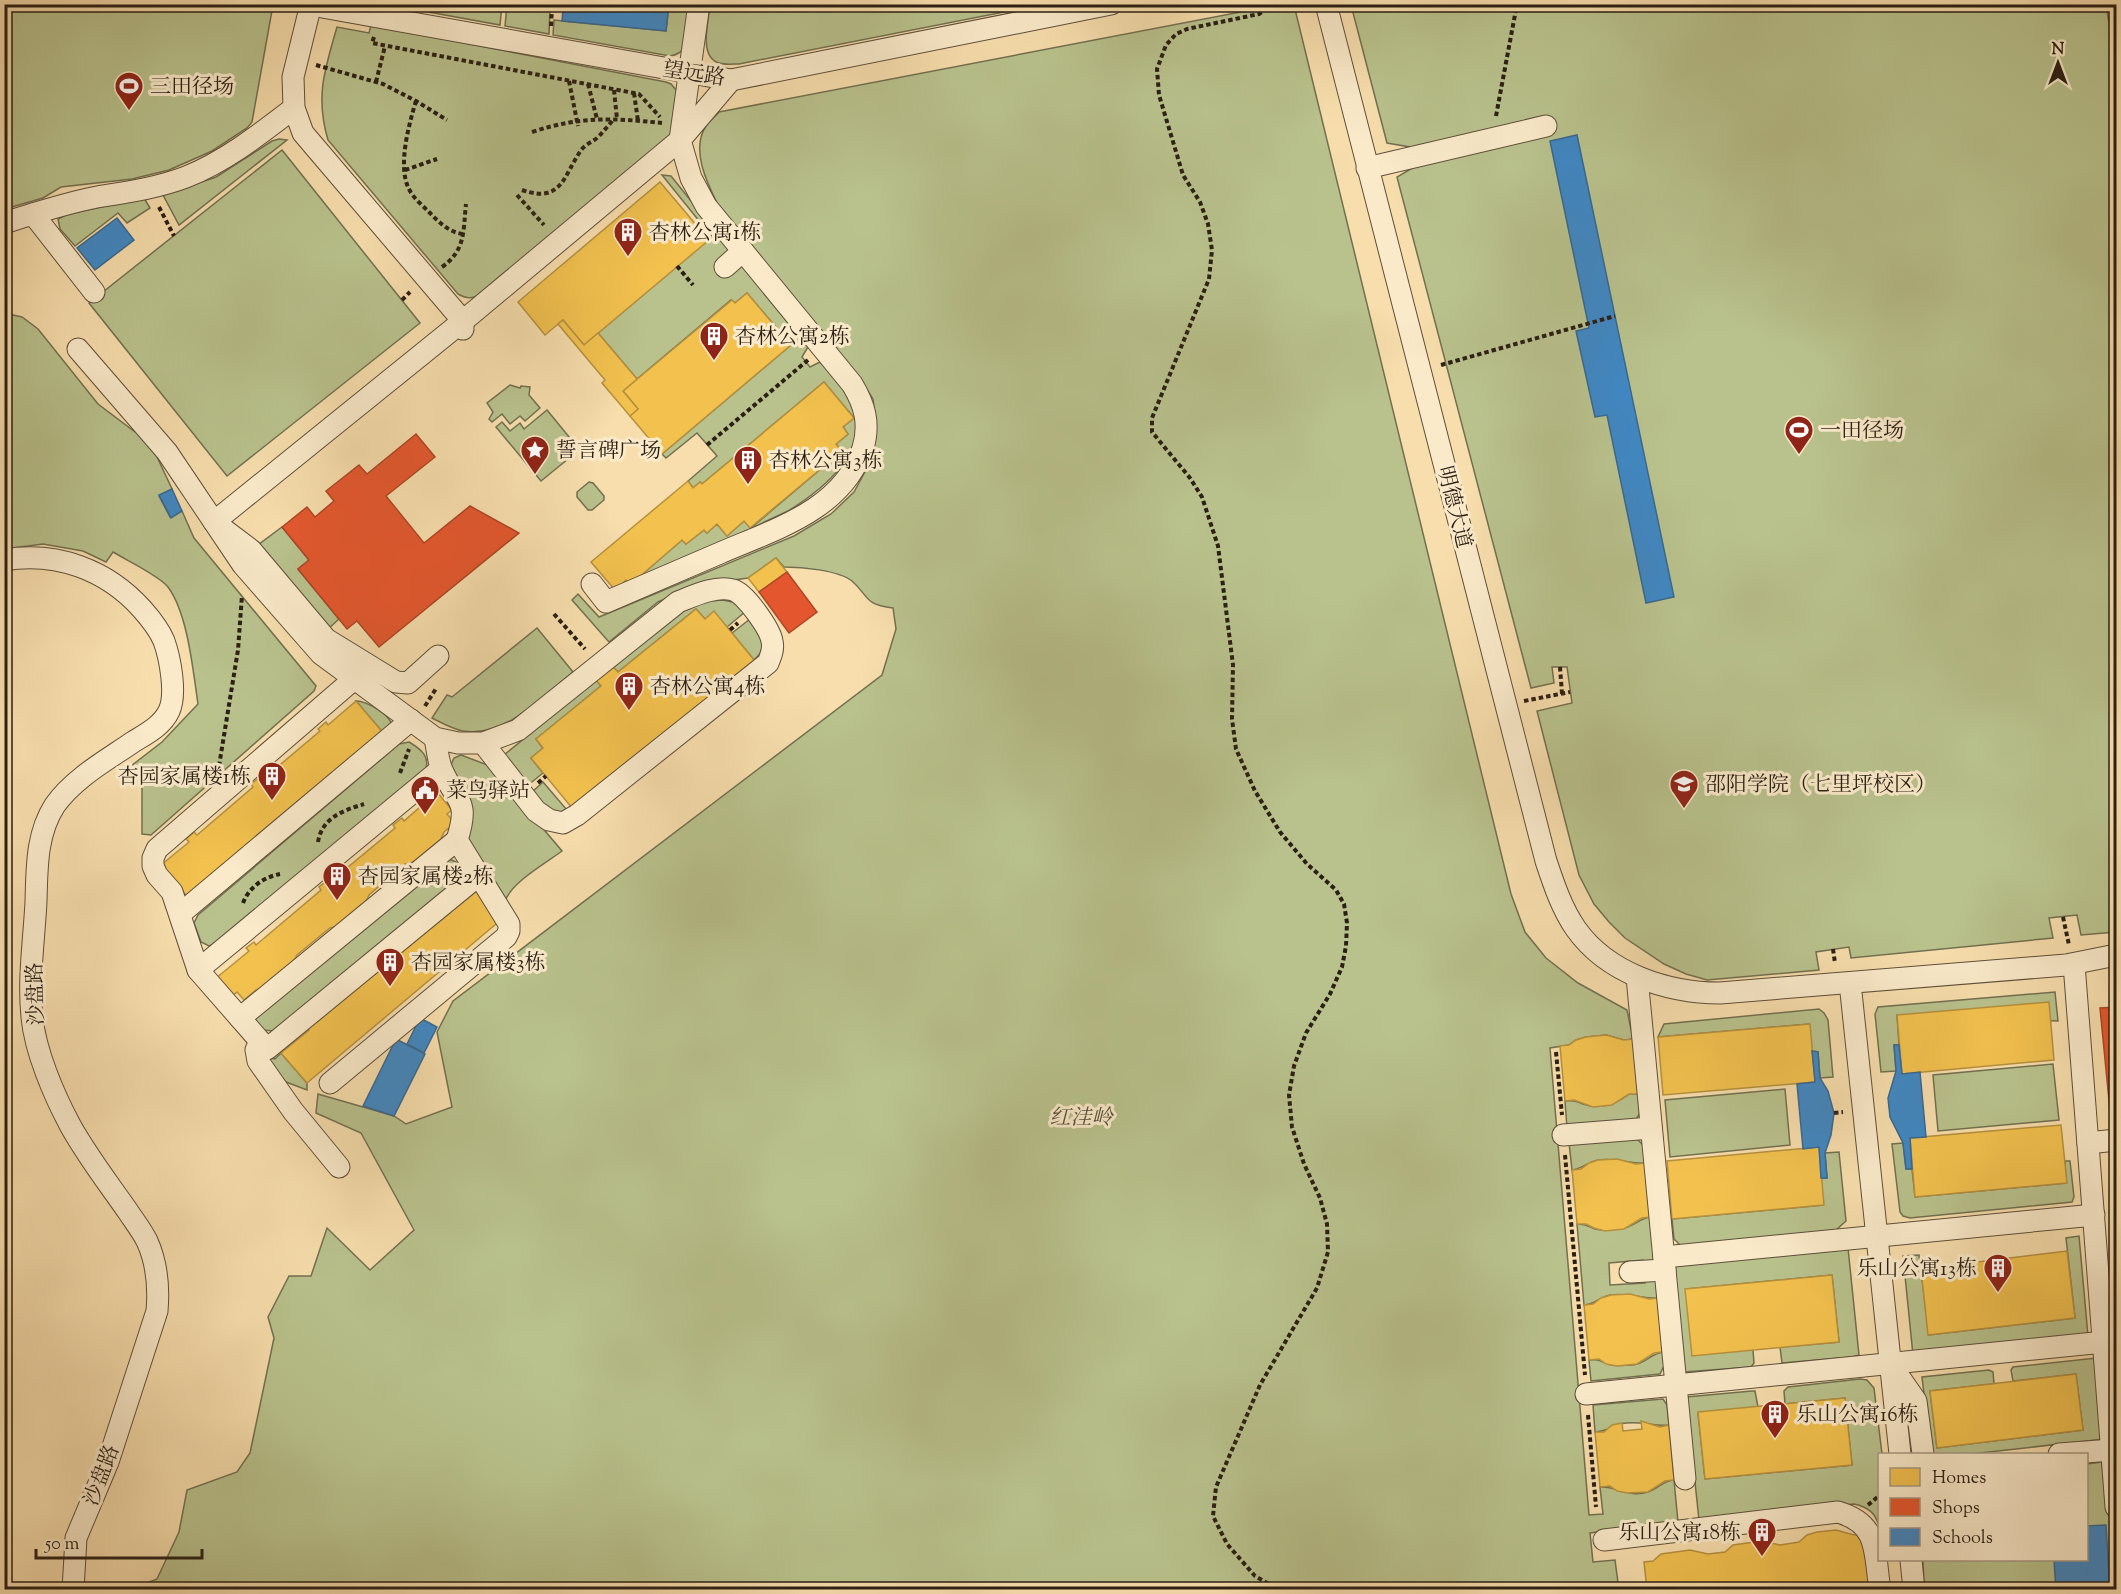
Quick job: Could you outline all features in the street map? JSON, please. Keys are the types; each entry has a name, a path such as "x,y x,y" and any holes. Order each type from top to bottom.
{"street":[{"path":"592,584 606,602 794,520 836,492 850,475 866,438 867,424 862,399 852,384 706,206 690,178 680,140 699,4"},
{"name":"望远路","path":"311,5 731,80 1111,4"},
{"name":"明德大道","path":"1326,4 1543,850 1558,898 1577,931 1605,958 1637,977 1667,988 1695,993 1720,993 2074,964 2116,955"},
{"path":"311,5 293,77 294,108 303,133 463,325"},
{"path":"214,522 463,325 558,241 680,140 731,80"},
{"path":"4,223 97,197 131,193 161,186 188,176 214,164 250,142 294,108"},
{"path":"1367,168 1546,126"},
{"path":"33,214 94,292"},
{"path":"725,267 744,251"},
{"path":"78,349 167,452 243,565 321,654 354,679 416,716 435,738 441,769 463,806 464,819 457,840 240,1018"},
{"path":"214,522 251,550 326,639 396,682 408,683 438,656"},
{"name":"沙盘路","path":"4,560 49,558 76,564 104,577 130,596 150,619 163,639 172,683 170,710 160,724 99,766 64,794 45,825 38,854 32,986 32,1017 38,1045 70,1126 146,1240 156,1272 159,1293 157,1311 108,1462 76,1538 73,1590"},
{"path":"435,738 458,743 483,743 518,730 678,603 699,594 722,589 733,590 741,595 769,630 773,643 772,655 768,663 577,815 563,823 549,820 536,811 483,743"},
{"path":"354,679 166,840 153,858 153,866 157,875 172,892 198,969 267,1049 478,875"},
{"path":"180,914 416,716"},
{"path":"198,969 441,769"},
{"path":"330,1083 506,937 509,924 457,840"},
{"path":"2074,964 2094,1215 2108,1334 2116,1507"},
{"path":"1637,977 1685,1479"},
{"path":"1850,983 1900,1453"},
{"path":"260,1041 256,1050 258,1061 293,1111 339,1167"},
{"path":"1563,1136 1651,1128"},
{"path":"2088,1143 2116,1140"},
{"path":"1630,1272 1664,1263 1877,1235 2094,1215"},
{"path":"1586,1394 1890,1364 2108,1334"},
{"path":"1890,1364 1916,1401 1923,1453"},
{"path":"2080,1453 2112,1450"},
{"path":"1604,1540 1838,1512 1854,1517 1866,1527 1872,1540 1880,1590"},
{"path":"1911,1561 1914,1590"}],"path":[{"path":"1274,4 1259,14 1187,29 1176,34 1166,45 1157,69 1159,95 1183,176 1200,202 1208,224 1212,249 1209,279 1152,418 1152,432 1190,478 1202,497 1218,546 1233,665 1232,719 1236,749 1255,791 1280,832 1307,864 1336,890 1344,904 1347,923 1342,967 1330,994 1305,1033 1294,1066 1289,1095 1292,1127 1304,1164 1320,1198 1327,1224 1328,1252 1317,1288 1260,1385 1216,1486 1213,1516 1227,1544 1256,1576 1280,1590 1330,1587 1351,1590"},
{"path":"1491,138 1517,4"},
{"path":"376,82 385,46 639,94 660,117"},
{"path":"325,67 376,82 416,101 447,120"},
{"path":"569,81 578,123"},
{"path":"588,84 597,119"},
{"path":"522,190 535,195 548,195 556,188 585,146 615,119 614,90"},
{"path":"634,93 638,121"},
{"path":"416,101 406,143 405,170 408,188 438,221 456,233 463,234"},
{"path":"532,132 556,124 597,119 660,123"},
{"path":"405,170 438,159"},
{"path":"517,195 558,241"},
{"path":"444,266 458,253 463,234 466,204"},
{"path":"159,206 174,236"},
{"path":"677,266 693,285"},
{"path":"1420,371 1615,316"},
{"path":"707,445 823,348"},
{"path":"214,799 238,650 243,565"},
{"path":"554,614 591,657"},
{"path":"1560,667 1562,694"},
{"path":"396,781 408,756 416,716 436,689"},
{"path":"1537,699 1570,693"},
{"path":"317,872 319,837 326,822 335,815 369,802"},
{"path":"1556,1052 1596,1507"},
{"path":"1867,1506 1878,1497"}],"green space":[{"name":"三田径场","path":"5,4 273,5 252,122 247,128 212,151 169,170 132,179 61,187 43,198 5,209"},
{"path":"710,4 1040,5 739,64 729,64 719,63 709,54 706,37"},
{"path":"390,5 502,5 500,25"},
{"path":"507,5 550,8 549,34 505,26"},
{"path":"669,5 689,5 685,47 675,55 553,35 554,20 666,31"},
{"name":"红洼岭","path":"1277,5 1294,5 1511,894 1525,932 1546,958 1578,983 1627,1010 1633,1039 1624,1040 1606,1035 1586,1037 1569,1045 1550,1048 1589,1515 1603,1514 1600,1487 1634,1494 1651,1491 1674,1480 1678,1522 1590,1533 1593,1562 1615,1560 1619,1590 80,1590 80,1586 132,1589 157,1579 179,1532 187,1490 237,1472 250,1453 274,1338 268,1317 289,1276 311,1276 327,1228 370,1270 414,1230 361,1133 316,1113 318,1094 394,1116 406,1124 452,1107 437,1032 453,1001 882,675 896,629 893,608 872,602 846,577 819,570 784,567 776,558 748,578 697,585 658,602 609,642 572,600 578,594 599,617 794,536 831,514 854,492 867,468 874,447 876,423 873,399 858,376 719,207 706,178 700,156 702,135 707,124 719,112"},
{"name":"一田径场","path":"1351,5 2106,5 2116,64 2116,932 2081,935 2077,915 2049,918 2053,938 1851,958 1849,947 1816,952 1819,970 1707,980 1664,964 1625,938 1594,904 1579,875 1537,711 1572,703 1567,667 1552,667 1554,683 1531,688 1397,177 1414,167 1410,147 1387,143"},
{"path":"371,25 666,82 677,91 671,135 482,294 472,298 464,297 458,294 328,140 322,110 323,83 337,27 369,33"},
{"path":"287,140 179,225 163,195 216,177 272,141"},
{"path":"282,150 420,323 227,476 89,303"},
{"path":"662,175 671,176 808,347 802,357 810,367 820,362 845,387 857,416 857,433 852,449 843,464 831,478 803,501 788,511 630,585 682,540 686,544 704,530 707,533 717,524 727,536 744,521 751,528 842,451 836,444 848,434 843,427 854,418 824,382 702,484 700,482 693,488 688,481 717,456 697,433 666,458 662,454 791,345 747,293 735,303 731,300 637,379 598,333 712,237"},
{"path":"144,198 150,208 127,223 118,213 75,246 60,229 58,219 68,214"},
{"path":"4,313 22,317 38,329 98,404 151,444 172,489 159,496 170,517 182,511 194,538 316,686 314,691 151,835 142,834 142,784 131,766 162,742 198,704 185,627 175,598 168,587 151,573 113,552 106,562 83,551 43,544 5,549"},
{"path":"510,385 520,388 521,386 530,387 529,395 540,408 525,421 520,416 510,424 502,414 492,422 489,419 493,412 487,403"},
{"path":"547,410 574,443 568,449 573,455 541,481 496,427 502,422 510,431 520,423 524,429"},
{"path":"589,482 593,483 604,496 604,500 592,510 588,510 577,497 577,492"},
{"path":"282,527 309,560 298,569 339,619 327,630 258,545"},
{"path":"723,600 737,603 745,612 727,627 705,619 696,609 618,672 613,667 688,608 708,601"},
{"path":"750,619 762,645 759,655 754,660 732,633"},
{"path":"537,628 573,672 522,713 494,728 463,731 432,718 447,695 452,697"},
{"path":"596,680 601,686 536,739 543,748 531,758 543,773 527,786 504,755"},
{"path":"356,701 372,706 388,718 391,727 385,735"},
{"path":"409,742 424,754 427,762 425,771 216,943 209,946 201,942 194,923 198,915 399,744"},
{"path":"461,755 490,766 562,851 521,881 508,895 505,902 469,845 451,765 454,758"},
{"path":"543,782 567,810 561,814 548,810 532,792"},
{"path":"449,859 460,866 459,879 276,1031 262,1030 252,1018"},
{"path":"2055,992 2058,1021 1897,1015 1899,1045 1894,1045 1896,1071 1881,1072 1875,1014 1878,1007"},
{"path":"1819,1009 1828,1020 1833,1077 1820,1078 1818,1052 1812,1051 1809,1024 1658,1037 1664,1024"},
{"path":"281,1053 307,1083 307,1090 286,1082 262,1056 275,1059"},
{"path":"2053,1064 2059,1120 1938,1131 1933,1075"},
{"path":"1785,1089 1790,1145 1670,1157 1665,1100"},
{"path":"1629,1094 1639,1094 1640,1113 1635,1121 1567,1128 1565,1101 1602,1106 1619,1101"},
{"path":"1636,1138 1644,1146 1645,1163 1604,1159 1572,1170 1569,1143"},
{"path":"1903,1143 1906,1169 1912,1169 1915,1197 2066,1183 2065,1161 2070,1161 2074,1197 2072,1202 1910,1218 1903,1216 1900,1212 1892,1144"},
{"path":"1839,1152 1846,1221 1836,1230 1681,1246 1674,1239 1672,1219 1823,1205 1821,1178 1827,1178 1825,1153"},
{"path":"1651,1217 1655,1264 1644,1265 1643,1260 1609,1263 1610,1285 1645,1283 1645,1277 1656,1276 1658,1298 1616,1294 1584,1305 1577,1224 1598,1230 1613,1230 1628,1227"},
{"path":"2079,1236 2088,1336 1913,1355 1903,1256 1919,1255 1929,1335 2075,1318 2066,1238"},
{"path":"1848,1248 1859,1355 1782,1363 1780,1347 1839,1342 1832,1275 1686,1289 1753,1350 1754,1363 1751,1367 1684,1372 1674,1266"},
{"path":"1663,1352 1664,1366 1660,1374 1591,1381 1589,1360 1614,1365 1632,1365"},
{"path":"2096,1358 2104,1439 1980,1453 1931,1453 1922,1377 1989,1370 1993,1372 1994,1384 1930,1391 1937,1448 2083,1430 2076,1374 2013,1381 2011,1370 2013,1367"},
{"path":"1860,1379 1867,1380 1874,1388 1882,1453 1878,1453 1878,1524 1871,1511 1854,1504 1699,1520 1686,1397 1755,1391 1758,1407 1698,1413 1705,1479 1852,1465 1845,1398 1785,1404 1784,1391 1788,1387"},
{"path":"1663,1399 1667,1405 1669,1425 1626,1423 1595,1432 1593,1405"},
{"path":"2102,1462 2104,1487 2116,1486 2116,1589 1924,1589 1923,1561 2088,1561 2088,1464"}],"building: Homes":[{"name":"杏林公寓1栋","path":"660,182 709,240 584,345 563,320 545,335 518,302"},
{"name":"杏林公寓2栋","path":"747,293 791,345 662,454 630,416 638,409 623,391 732,300 735,303"},
{"path":"563,320 584,345 598,333 637,379 623,391 638,409 630,416 602,383 605,380 558,324"},
{"name":"杏林公寓3栋","path":"824,382 854,418 843,427 848,434 836,444 842,451 750,528 744,521 727,536 717,524 707,533 704,530 686,544 682,540 630,585 626,580 615,590 591,562 688,481 693,488 700,482 702,484"},
{"path":"776,558 787,572 759,592 748,578"},
{"name":"杏林公寓4栋","path":"696,609 705,619 714,611 754,660 572,808 531,758 543,748 536,739 601,686 596,680 613,667 618,672"},
{"name":"杏园家属楼1栋","path":"356,701 385,735 190,900 161,865 189,842 186,839 194,832 197,835 253,787 251,784 260,777 262,780 320,731 318,729 326,722 328,725"},
{"name":"杏园家属楼2栋","path":"437,792 452,810 447,814 455,823 444,832 439,844 418,861 405,864 369,895 363,908 342,925 330,928 297,955 290,968 269,987 256,990 244,1000 237,992 231,997 215,979 249,951 246,948 254,942 256,945 321,890 319,887 328,880 330,882 395,828 393,825 402,818 404,821"},
{"name":"杏园家属楼3栋","path":"477,889 502,919 307,1083 281,1053 309,1030 307,1027 315,1020 317,1022"},
{"path":"2049,1002 2054,1060 1902,1074 1897,1015"},
{"path":"1810,1024 1815,1082 1663,1095 1658,1037"},
{"path":"1606,1035 1624,1040 1633,1039 1639,1094 1629,1094 1612,1105 1593,1107 1574,1100 1565,1101 1560,1046 1569,1045 1586,1037"},
{"path":"2061,1125 2067,1183 1915,1197 1910,1138"},
{"path":"1819,1147 1824,1205 1672,1219 1667,1161"},
{"path":"1617,1159 1636,1164 1645,1163 1651,1217 1642,1218 1624,1229 1605,1231 1586,1224 1577,1224 1572,1170 1581,1169 1598,1160"},
{"name":"乐山公寓13栋","path":"2067,1251 2075,1318 1928,1335 1921,1269"},
{"path":"1832,1275 1839,1342 1692,1356 1685,1289"},
{"path":"1630,1294 1649,1299 1658,1298 1663,1352 1654,1353 1637,1364 1617,1366 1606,1364 1599,1359 1589,1360 1584,1305 1593,1304 1611,1295"},
{"path":"2076,1374 2083,1430 1937,1448 1930,1391"},
{"name":"乐山公寓16栋","path":"1845,1398 1852,1465 1705,1479 1698,1412"},
{"path":"1641,1421 1660,1427 1669,1425 1674,1480 1665,1481 1648,1492 1628,1493 1617,1491 1610,1486 1600,1487 1595,1432 1604,1432 1612,1425 1622,1423 1623,1431 1642,1429"},
{"name":"乐山公寓18栋","path":"1836,1530 1854,1535 1863,1534 1870,1588 1647,1590 1644,1562 1653,1561 1661,1554 1690,1550 1708,1554 1725,1552 1733,1545 1762,1541 1780,1545 1799,1542 1807,1535 1817,1532"}],"building: Shops":[{"path":"416,434 435,457 386,496 424,543 470,506 519,533 379,647 357,621 347,629 298,569 309,560 282,527 307,507 315,517 334,501 326,491 359,465 367,474"},
{"path":"787,572 817,612 789,633 759,592"},
{"path":"2116,1007 2116,1131 2112,1131 2100,1008"}],"building: Schools":[{"path":"669,4 666,31 562,21 563,9 518,5"},
{"path":"1577,135 1674,597 1646,603 1607,415 1595,417 1576,331 1589,328 1550,141"},
{"path":"117,218 134,240 95,270 77,248"},
{"path":"172,489 182,511 171,518 159,495"},
{"path":"420,1018 437,1027 424,1053 407,1044"},
{"path":"396,1039 425,1054 394,1116 363,1106"},
{"path":"1894,1045 1899,1045 1902,1074 1920,1072 1926,1137 1910,1138 1912,1169 1906,1169 1903,1143 1890,1117 1888,1098 1896,1071"},
{"path":"1812,1051 1818,1052 1820,1078 1828,1091 1834,1113 1831,1135 1825,1153 1827,1178 1821,1178 1819,1147 1803,1149 1797,1084 1815,1082"},
{"path":"2106,1525 2110,1590 2056,1590 2054,1561 2088,1561 2088,1526"}],"place":[{"name":"三田径场","path":"129,112"},
{"name":"杏林公寓1栋","path":"628,258"},
{"name":"杏林公寓2栋","path":"714,362"},
{"name":"一田径场","path":"1799,456"},
{"name":"誓言碑广场","path":"535,476"},
{"name":"杏林公寓3栋","path":"748,486"},
{"name":"杏林公寓4栋","path":"629,712"},
{"name":"杏园家属楼1栋","path":"272,802"},
{"name":"邵阳学院（七里坪校区）","path":"1684,810"},
{"name":"菜鸟驿站","path":"425,816"},
{"name":"杏园家属楼2栋","path":"337,902"},
{"name":"杏园家属楼3栋","path":"390,988"},
{"name":"乐山公寓13栋","path":"1998,1294"},
{"name":"乐山公寓16栋","path":"1775,1440"},
{"name":"乐山公寓18栋","path":"1762,1558"}]}
